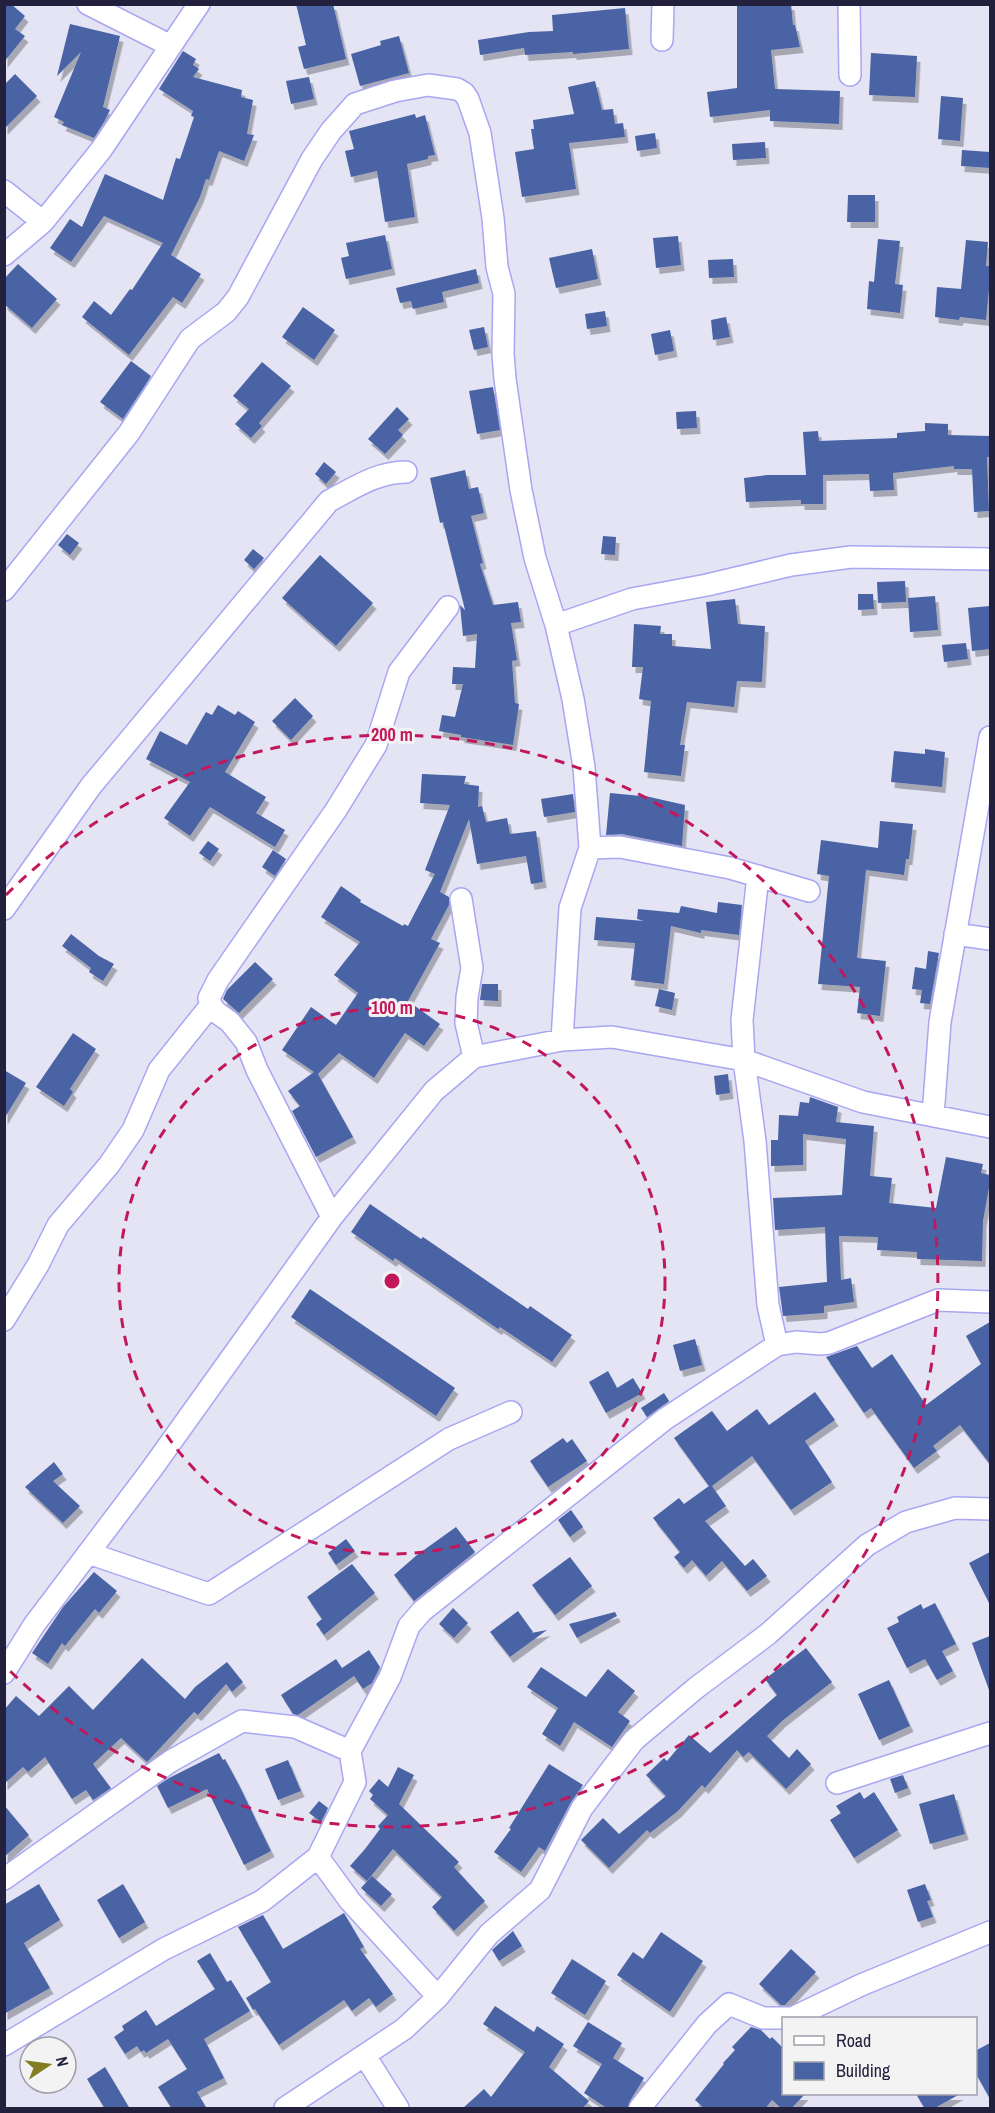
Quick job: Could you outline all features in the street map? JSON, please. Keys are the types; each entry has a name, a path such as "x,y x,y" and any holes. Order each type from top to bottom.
{"street":[{"path":"88,4 171,46"},
{"path":"4,255 43,222 100,150 200,4"},
{"path":"662,40 663,4"},
{"path":"849,4 850,75"},
{"path":"4,590 129,433 190,339 226,312 238,297 312,159 331,131 355,105 395,91 428,86 458,89 464,93 480,133 493,218 497,267 504,294 504,371 520,479 535,558 556,625 579,734 587,796 590,848 570,908 562,1040"},
{"path":"4,191 43,222"},
{"path":"4,909 66,818 91,786 329,501 363,482 389,472 406,472"},
{"path":"556,625 632,599 791,566 851,557 990,559"},
{"path":"332,1217 257,1070 246,1042 230,1022 216,1012 209,998 218,980 336,810 376,745 399,672 448,607"},
{"path":"933,1116 940,1022 990,737"},
{"path":"590,848 620,847 730,868 809,891"},
{"path":"758,876 742,1020 744,1060 755,1141 768,1305 777,1346"},
{"path":"461,899 472,968 466,997 466,1023 474,1057"},
{"path":"955,934 990,939"},
{"path":"4,1320 38,1265 58,1225 109,1165 133,1130 159,1070 211,1005"},
{"path":"4,1673 34,1625 151,1470 332,1217 434,1091 474,1057 562,1040 612,1037 744,1060 863,1102 990,1127"},
{"path":"4,2045 164,1949 262,1901 318,1857 355,1782 350,1750 390,1677 409,1626 422,1611 665,1419 777,1346 796,1342 829,1343 938,1300 990,1302"},
{"path":"88,1553 209,1594 449,1439 511,1412"},
{"path":"285,2109 404,2029 438,1997 489,1934 540,1890 582,1808 634,1740 696,1688 768,1634 867,1545 906,1522 955,1508 990,1509"},
{"path":"4,1879 171,1761 242,1721 295,1727 350,1750"},
{"path":"837,1783 990,1733"},
{"path":"318,1857 350,1901 438,1997"},
{"path":"794,2017 861,1985 990,1932"},
{"path":"640,2109 708,2024 729,2004 763,2018 782,2018"},
{"path":"365,2056 398,2109"}],"building":[{"path":"4,4 11,4 25,16 15,29 25,36 4,62"},
{"path":"296,4 333,4 346,59 304,69 298,47 306,45"},
{"path":"737,4 791,4 793,25 795,25 800,47 771,50 775,89 840,91 839,124 770,121 770,110 710,117 707,92 737,88"},
{"path":"625,8 629,49 525,55 524,48 480,55 478,40 529,32 553,31 552,15"},
{"path":"70,24 120,36 103,107 110,110 94,138 62,125 64,122 54,117 81,52 57,76"},
{"path":"399,36 409,73 360,86 351,54 381,45 380,41"},
{"path":"183,51 196,59 193,65 199,69 193,77 242,90 241,97 253,100 247,134 254,135 244,161 219,151 209,180 206,179 200,197 171,255 201,274 182,303 173,297 129,355 82,317 94,301 111,315 130,289 132,290 163,243 104,216 71,262 50,248 70,219 82,227 105,174 163,200 176,158 180,159 194,117 191,116 193,111 159,89"},
{"path":"871,53 917,56 915,97 869,95"},
{"path":"15,74 37,96 4,129 4,85"},
{"path":"309,77 314,99 291,104 286,81"},
{"path":"595,81 602,110 613,109 615,124 623,123 625,137 569,143 576,189 522,197 515,152 534,149 531,129 534,129 533,120 574,114 568,87"},
{"path":"941,96 963,98 960,141 938,139"},
{"path":"415,114 416,118 425,115 435,155 407,164 415,217 385,222 377,171 351,177 345,151 354,149 349,131"},
{"path":"655,133 657,148 637,151 635,136"},
{"path":"765,142 766,158 733,160 732,144"},
{"path":"962,150 990,152 990,168 961,166"},
{"path":"848,195 875,195 875,222 847,222"},
{"path":"385,235 392,269 346,279 341,258 349,256 346,243"},
{"path":"678,236 681,265 656,268 653,238"},
{"path":"878,239 900,241 895,284 903,285 900,313 867,309 869,281 874,282"},
{"path":"966,240 988,242 986,266 990,266 990,289 986,320 935,317 937,287 961,289"},
{"path":"592,249 598,279 556,288 549,258"},
{"path":"733,259 734,277 709,278 708,260"},
{"path":"18,264 57,299 32,328 4,304 4,279"},
{"path":"476,269 479,283 442,292 444,302 413,309 411,301 400,303 396,288"},
{"path":"303,307 335,330 314,360 282,337"},
{"path":"605,311 607,326 587,329 585,314"},
{"path":"726,317 730,337 713,340 711,320"},
{"path":"484,327 488,347 474,350 469,330"},
{"path":"670,330 674,351 655,355 651,334"},
{"path":"131,361 151,376 123,419 100,402"},
{"path":"262,362 291,386 259,423 262,426 251,438 235,424 249,409 233,396"},
{"path":"493,387 500,430 477,434 469,391"},
{"path":"397,407 409,419 398,430 403,435 385,454 368,439"},
{"path":"696,411 697,428 677,429 676,412"},
{"path":"925,423 948,424 948,435 990,436 990,457 987,457 989,511 974,512 972,469 954,469 954,466 893,473 894,490 870,491 869,474 823,475 823,504 801,504 801,500 746,502 744,478 767,475 806,475 803,432 818,431 819,441 897,438 897,433 925,431"},
{"path":"324,462 336,472 326,484 315,474"},
{"path":"465,470 469,489 478,487 484,513 471,516 483,563 480,564 493,605 518,602 521,622 511,623 517,660 512,661 515,703 519,704 513,745 461,737 461,735 439,731 442,715 455,717 463,684 452,684 453,667 475,668 477,634 463,636 460,605 465,610 443,522 440,523 430,478"},
{"path":"67,534 79,543 70,555 58,545"},
{"path":"603,536 616,537 615,555 601,554"},
{"path":"253,549 264,558 254,569 244,560"},
{"path":"320,555 373,603 336,646 282,598"},
{"path":"905,581 906,602 878,603 877,582"},
{"path":"858,594 873,594 874,609 858,610"},
{"path":"935,596 938,630 910,632 908,598"},
{"path":"735,599 738,624 765,626 762,682 737,681 734,707 687,702 680,745 685,745 681,776 644,772 651,701 639,699 643,667 632,667 634,624 661,626 660,634 672,634 672,646 711,649 706,602"},
{"path":"990,606 990,649 972,651 968,608"},
{"path":"966,643 968,659 944,662 942,645"},
{"path":"295,698 313,716 291,740 272,721"},
{"path":"218,705 235,715 238,711 255,722 225,772 266,797 256,813 285,830 275,847 210,807 190,836 164,818 190,782 146,759 160,731 187,745 206,712 212,715"},
{"path":"925,749 945,752 942,787 891,782 894,751 925,754"},
{"path":"422,774 466,776 464,784 479,786 478,807 482,806 486,822 507,818 510,834 536,831 543,882 531,884 526,856 477,864 469,819 440,892 449,897 449,905 431,939 440,943 408,1001 440,1024 424,1046 405,1033 374,1078 339,1053 318,1074 353,1137 316,1157 292,1111 300,1106 288,1091 314,1072 282,1050 311,1007 336,1025 358,993 334,975 360,942 321,917 341,886 361,900 360,902 403,926 404,924 408,926 435,874 425,870 450,805 420,803"},
{"path":"610,793 641,795 685,805 682,846 622,834 606,835"},
{"path":"573,794 575,812 544,817 541,799"},
{"path":"880,821 913,824 909,859 906,859 904,875 866,870 857,958 886,961 880,1016 857,1013 860,987 818,984 829,876 817,874 821,840 878,848"},
{"path":"208,841 219,849 210,861 199,853"},
{"path":"273,850 286,859 275,876 262,867"},
{"path":"718,902 742,905 739,935 701,930 701,933 671,926 664,984 631,980 635,943 594,940 596,917 644,921 637,919 638,909 679,913 681,906 717,913"},
{"path":"71,934 99,956 114,964 103,981 89,972 91,968 62,946"},
{"path":"928,951 939,953 930,1004 920,1003 922,990 912,989 915,967 926,969"},
{"path":"255,962 273,979 239,1013 223,999 227,990"},
{"path":"482,984 498,984 498,1001 480,1000"},
{"path":"659,989 675,993 672,1010 655,1006"},
{"path":"73,1033 96,1049 70,1089 73,1092 64,1106 36,1087"},
{"path":"4,1070 26,1083 4,1119"},
{"path":"728,1074 730,1093 716,1095 714,1076"},
{"path":"810,1097 838,1107 836,1122 874,1126 870,1176 892,1178 889,1203 936,1208 946,1157 983,1164 981,1173 990,1175 990,1182 983,1221 982,1261 917,1259 917,1252 877,1250 878,1237 839,1236 841,1280 851,1278 854,1302 824,1306 824,1313 783,1316 779,1287 827,1282 825,1227 775,1230 773,1198 842,1195 846,1139 803,1134 803,1165 771,1166 771,1140 778,1140 779,1115 798,1116 800,1102 809,1103"},
{"path":"370,1204 421,1239 423,1237 528,1309 530,1306 572,1335 552,1362 500,1327 498,1329 395,1258 393,1261 351,1232"},
{"path":"310,1289 455,1388 436,1416 291,1317"},
{"path":"990,1322 990,1464 960,1425 933,1446 937,1451 914,1468 871,1408 864,1413 826,1357 857,1346 872,1368 892,1354 926,1405 981,1364 966,1336"},
{"path":"695,1339 702,1365 680,1371 673,1345"},
{"path":"608,1371 617,1388 633,1378 642,1393 606,1413 589,1382"},
{"path":"815,1392 835,1420 805,1441 832,1482 791,1510 752,1456 712,1486 726,1506 705,1521 745,1566 753,1559 767,1576 747,1591 722,1561 706,1576 692,1560 684,1568 674,1557 680,1552 653,1518 679,1498 684,1504 709,1486 674,1438 712,1411 727,1431 757,1409 769,1425"},
{"path":"664,1393 669,1401 647,1417 641,1408"},
{"path":"563,1438 567,1443 572,1439 587,1461 548,1487 530,1461"},
{"path":"54,1462 63,1474 53,1481 80,1506 63,1523 25,1487"},
{"path":"571,1510 583,1527 570,1537 558,1520"},
{"path":"456,1527 475,1552 414,1601 394,1575"},
{"path":"346,1539 355,1551 336,1565 328,1553"},
{"path":"990,1552 990,1605 969,1563"},
{"path":"570,1557 592,1586 555,1615 532,1585"},
{"path":"352,1564 375,1593 324,1635 316,1624 322,1619 307,1597"},
{"path":"94,1572 117,1591 99,1613 95,1609 65,1646 62,1643 48,1664 32,1653 63,1607"},
{"path":"935,1603 956,1644 942,1651 953,1671 937,1680 925,1659 907,1668 887,1628 899,1622 897,1617 921,1604 923,1609"},
{"path":"453,1608 468,1623 454,1638 439,1624"},
{"path":"518,1611 533,1632 531,1633 547,1630 510,1657 490,1632"},
{"path":"615,1612 617,1616 577,1638 569,1624"},
{"path":"990,1636 990,1689 989,1690 972,1643"},
{"path":"806,1648 832,1682 782,1721 767,1736 789,1758 797,1749 811,1764 786,1789 749,1752 743,1757 737,1750 705,1788 702,1785 678,1811 650,1833 647,1830 609,1868 581,1840 603,1818 619,1834 666,1796 646,1775 664,1758 667,1761 689,1735 710,1753 777,1695 765,1679"},
{"path":"369,1650 380,1667 372,1683 363,1689 354,1676 298,1715 293,1714 281,1695 336,1659 342,1668"},
{"path":"142,1658 185,1699 195,1687 227,1662 243,1682 232,1692 226,1684 198,1715 194,1712 147,1762 121,1738 93,1764 111,1788 93,1800 86,1790 72,1799 45,1757 28,1772 23,1767 4,1784 4,1710 16,1696 39,1716 69,1686 93,1710"},
{"path":"541,1667 586,1697 608,1669 635,1691 618,1712 630,1721 612,1747 574,1722 560,1746 542,1734 558,1708 527,1687"},
{"path":"889,1680 910,1726 879,1740 858,1694"},
{"path":"219,1753 223,1760 225,1759 239,1785 271,1851 244,1865 207,1789 168,1808 157,1786"},
{"path":"288,1760 301,1791 278,1800 265,1769"},
{"path":"549,1764 583,1785 571,1802 545,1851 539,1847 521,1872 494,1852 511,1829 509,1828"},
{"path":"398,1767 414,1775 399,1804 459,1862 454,1867 485,1901 454,1931 432,1907 442,1897 393,1849 367,1881 350,1866 380,1829 378,1826 388,1815 370,1799 373,1795 369,1791 379,1779 388,1787"},
{"path":"903,1775 908,1788 895,1793 890,1779"},
{"path":"860,1792 864,1799 874,1792 898,1830 854,1858 830,1820 841,1813 836,1806"},
{"path":"954,1794 965,1834 930,1844 919,1804"},
{"path":"319,1801 328,1808 321,1822 309,1813"},
{"path":"4,1805 29,1835 4,1857"},
{"path":"372,1876 392,1894 381,1906 361,1888"},
{"path":"39,1884 60,1920 24,1943 50,1988 4,2014 4,1905"},
{"path":"123,1884 145,1922 119,1938 97,1900"},
{"path":"925,1884 931,1900 927,1901 933,1917 918,1922 907,1890"},
{"path":"344,1913 364,1947 360,1949 393,1994 376,2007 369,1998 352,2011 344,2000 279,2045 246,1998 271,1982 238,1927 263,1915 283,1949"},
{"path":"513,1931 522,1946 499,1961 492,1950"},
{"path":"661,1932 703,1961 670,2012 617,1975 633,1952 643,1959"},
{"path":"791,1949 816,1972 785,2005 781,2005 759,1984"},
{"path":"210,1953 227,1982 231,1980 250,2011 204,2039 224,2078 197,2092 207,2109 172,2109 158,2087 187,2069 168,2039 146,2053 144,2050 141,2052 137,2046 125,2054 114,2037 124,2030 122,2026 146,2010 156,2026 215,1989 197,1961"},
{"path":"572,1959 606,1981 585,2015 551,1993"},
{"path":"495,2006 534,2032 537,2026 564,2044 549,2067 589,2101 582,2109 462,2109 484,2089 491,2097 525,2052 483,2024"},
{"path":"588,2022 622,2043 613,2058 644,2078 630,2101 628,2109 608,2109 584,2093 602,2064 573,2046"},
{"path":"751,2027 761,2030 770,2039 772,2037 782,2047 782,2095 804,2095 791,2109 782,2109 772,2100 765,2109 705,2109 695,2100 735,2050 732,2047"},
{"path":"990,2043 990,2099 977,2076 977,2050"},
{"path":"105,2067 130,2109 105,2109 87,2079"},
{"path":"917,2095 958,2095 933,2109 925,2109"}]}
